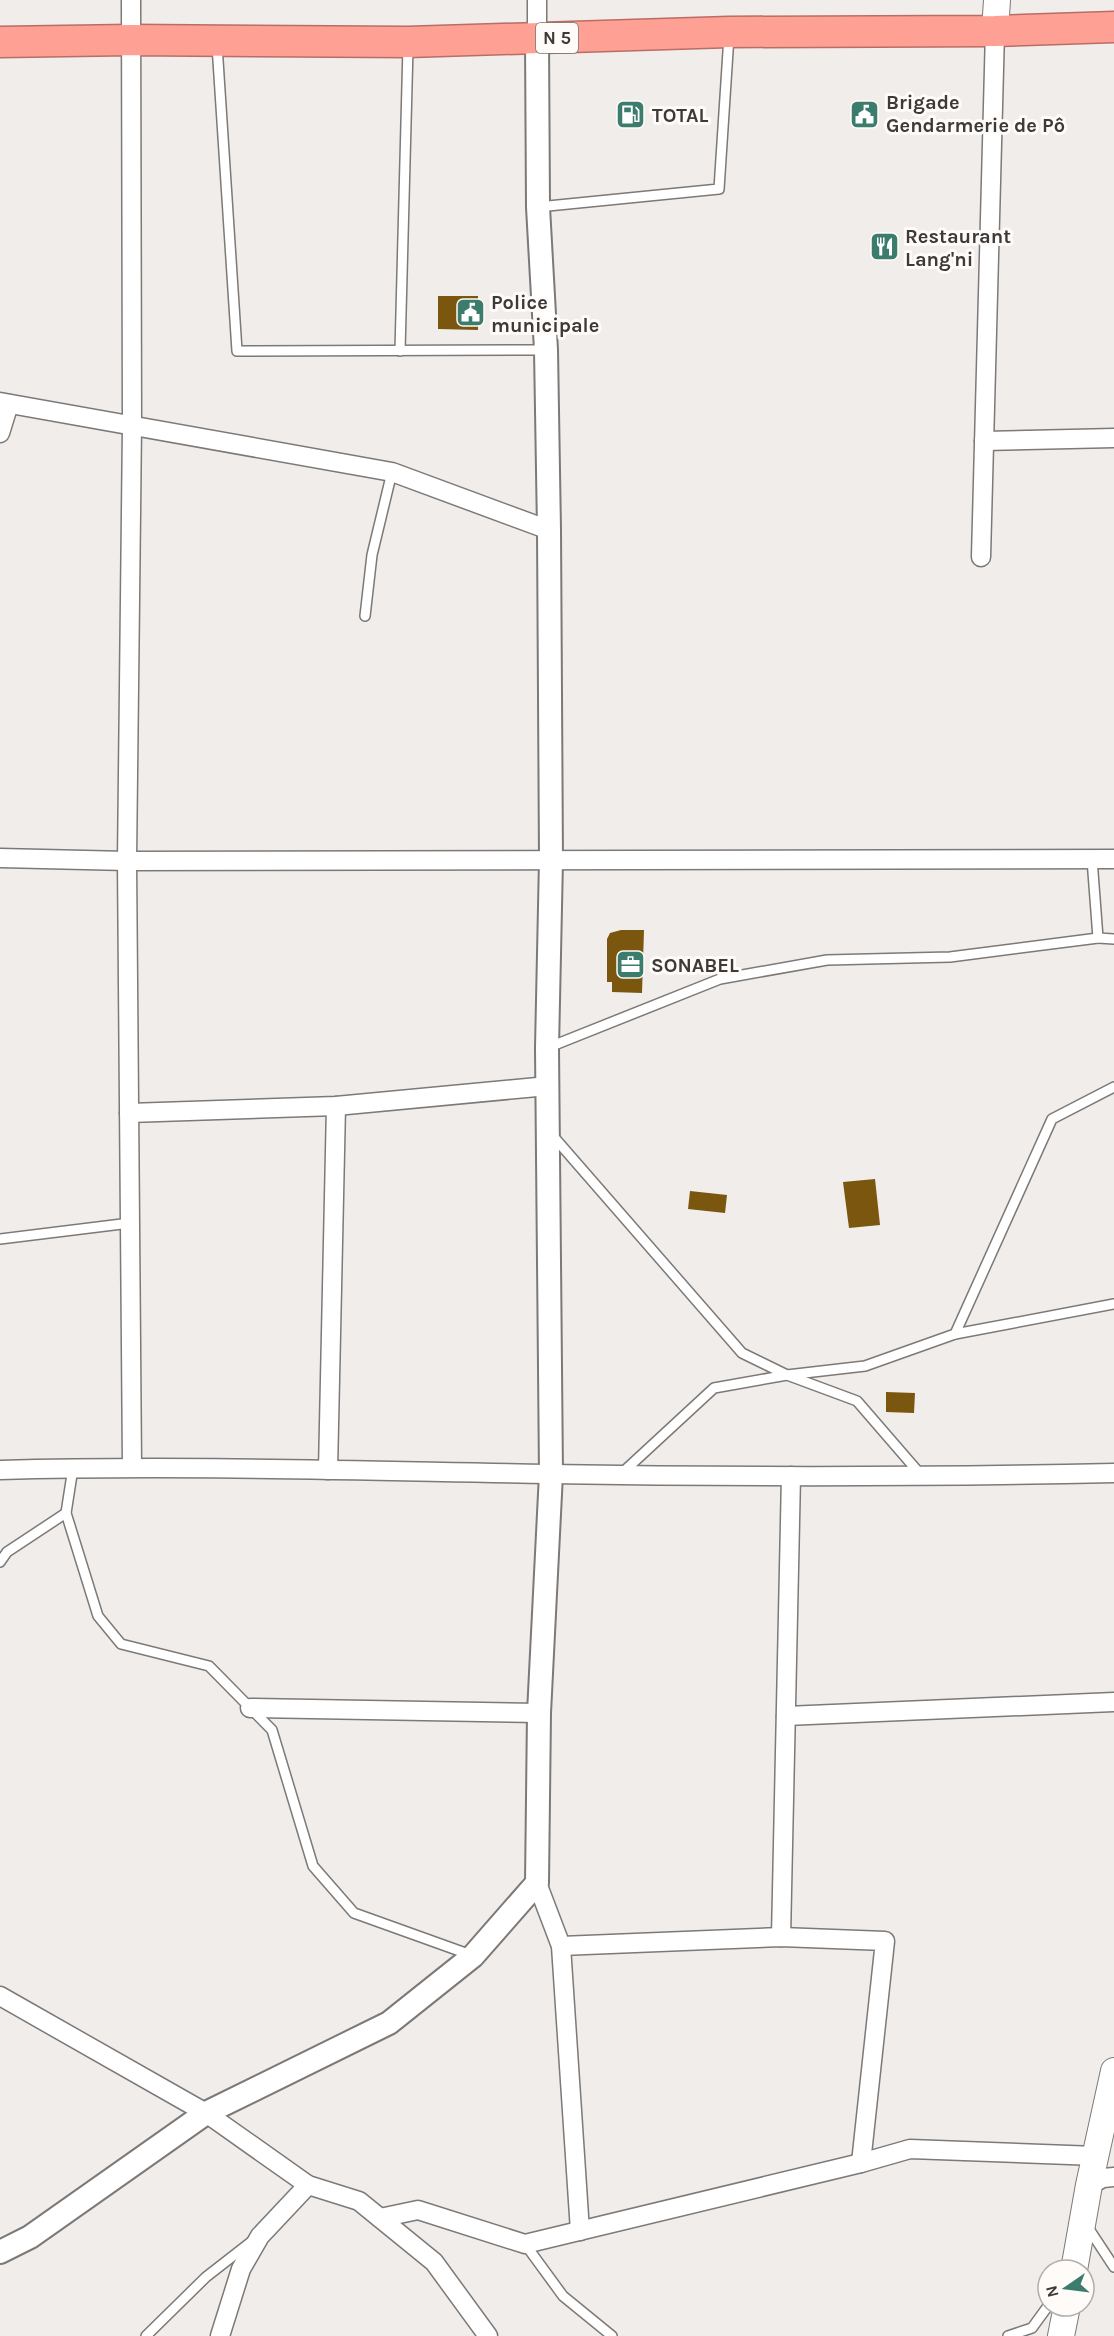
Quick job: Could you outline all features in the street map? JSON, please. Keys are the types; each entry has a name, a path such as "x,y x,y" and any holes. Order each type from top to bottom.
{"highway":[{"name":"N 5","path":"0,42 130,40 408,42 729,32 995,31 1114,27"}],"main road":[{"path":"995,31 997,0"},
{"path":"1076,2258 1114,2071"},
{"path":"1061,2336 1065,2318"}],"street":[{"path":"131,0 132,425 128,861 132,1467"},
{"path":"537,0 538,207 546,350 549,530 551,860 547,1048 551,1474 539,1713 537,1884 561,1946 579,2231"},
{"path":"981,557 995,31"},
{"path":"0,433 5,403 132,425 392,472 549,530"},
{"path":"984,441 1114,438"},
{"path":"0,858 128,861 1114,859"},
{"path":"129,1113 336,1106 548,1086"},
{"path":"328,1470 336,1106"},
{"path":"0,1470 132,1467 621,1475 922,1477 1114,1473"},
{"path":"781,1937 791,1476"},
{"path":"786,1716 1114,1701"},
{"path":"250,1708 539,1713"},
{"path":"0,2252 30,2236 206,2113 389,2024 473,1956 537,1884"},
{"path":"561,1946 781,1937 885,1941 861,2163"},
{"path":"0,1996 206,2113 308,2185 359,2201 434,2262 488,2336"},
{"path":"380,2218 418,2210 525,2244 861,2163 910,2149 1095,2156"},
{"path":"1089,2186 1103,2178 1114,2177"},
{"path":"220,2336 241,2269 260,2235 308,2185"}],"lane":[{"path":"538,207 719,189 729,32"},
{"path":"216,42 237,351 546,350"},
{"path":"400,351 408,42"},
{"path":"365,615 372,555 392,472"},
{"path":"1092,859 1098,938"},
{"path":"547,1048 720,979 826,960 950,957 1098,938 1114,939"},
{"path":"955,1334 1052,1119 1114,1088"},
{"path":"549,1132 742,1353 787,1375 857,1401 922,1477"},
{"path":"0,1239 130,1223"},
{"path":"621,1475 714,1388 787,1375 865,1366 955,1334 1114,1304"},
{"path":"73,1468 66,1513 98,1616 121,1644 209,1666 272,1730 313,1866 354,1913 473,1956"},
{"path":"0,1562 7,1552 66,1513"},
{"path":"1083,2221 1114,2267"},
{"path":"146,2336 206,2277 260,2235"},
{"path":"525,2244 563,2296 612,2336"},
{"path":"1008,2336 1030,2332 1040,2318"}],"building":[{"path":"619,103 643,103 643,125 620,125"},
{"path":"438,296 478,296 478,330 438,329"},
{"path":"621,930 644,930 642,993 612,992 612,982 607,982 607,939 610,933"},
{"path":"875,1179 880,1225 849,1228 843,1182"},
{"path":"690,1191 727,1195 725,1213 688,1209"},
{"path":"886,1392 915,1393 914,1413 886,1412"}],"place":[{"name":"Brigade Gendarmerie de Pô","path":"865,114"},
{"name":"TOTAL","path":"631,115"},
{"name":"Restaurant Lang'ni","path":"884,247"},
{"name":"Police municipale","path":"470,313"},
{"name":"SONABEL","path":"630,965"}]}
